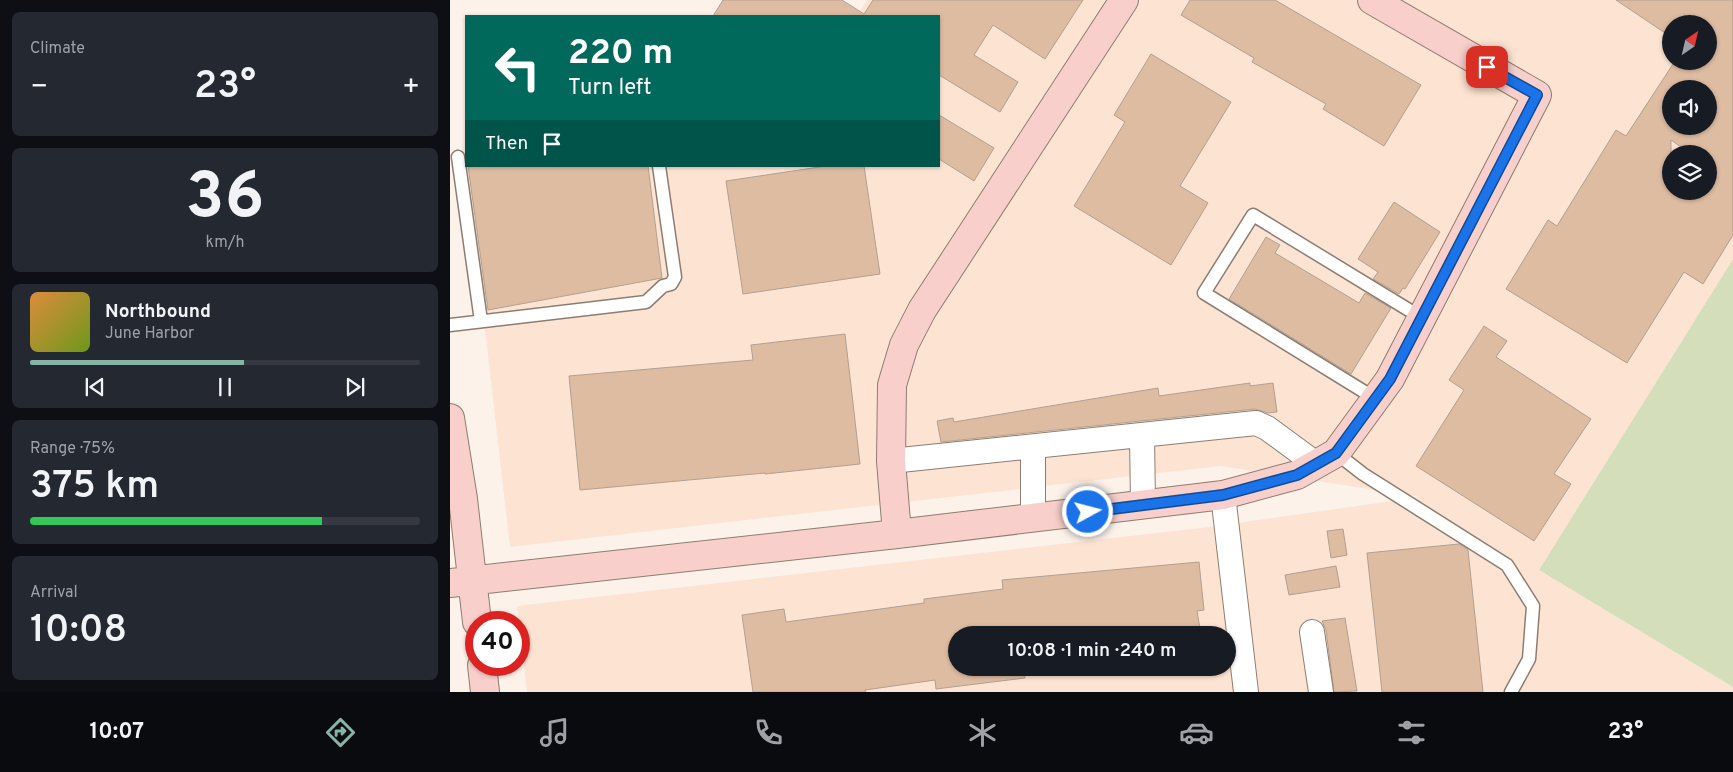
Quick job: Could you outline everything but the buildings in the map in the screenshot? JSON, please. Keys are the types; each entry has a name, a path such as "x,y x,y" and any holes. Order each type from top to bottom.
{"street":[{"path":"461,582 896,534 1223,495 1297,475 1326,459 1376,399 1390,379 1537,95 1372,0"},
{"path":"896,534 891,461 892,385 904,345 922,310 1119,2"},
{"path":"450,418 463,499 461,582 473,611"},
{"path":"891,461 1256,423 1326,459"},
{"path":"1142,435 1143,505"},
{"path":"1032,447 1033,518"},
{"path":"1223,495 1246,692"},
{"path":"1312,632 1321,692"},
{"path":"483,676 485,692"}],"lane":[{"path":"458,157 480,321"},
{"path":"450,325 646,302 663,286 671,284 675,277 659,167"},
{"path":"1376,399 1204,293 1252,215 1422,318"},
{"path":"1326,459 1363,474 1507,565 1534,606 1529,659 1510,692"}],"shaded area":[{"path":"867,0 1733,0 1733,259 1539,570 1733,687 1733,692 527,692 525,676 530,676 530,611 518,611 517,606 1209,527 1420,497 1221,466 510,547 466,167 940,167 940,15 858,15"}],"green space":[{"path":"1733,259 1733,687 1539,570"}],"route":[{"path":"1088,512 1223,495 1297,475 1336,453 1390,379 1537,95 1487,67"}]}
